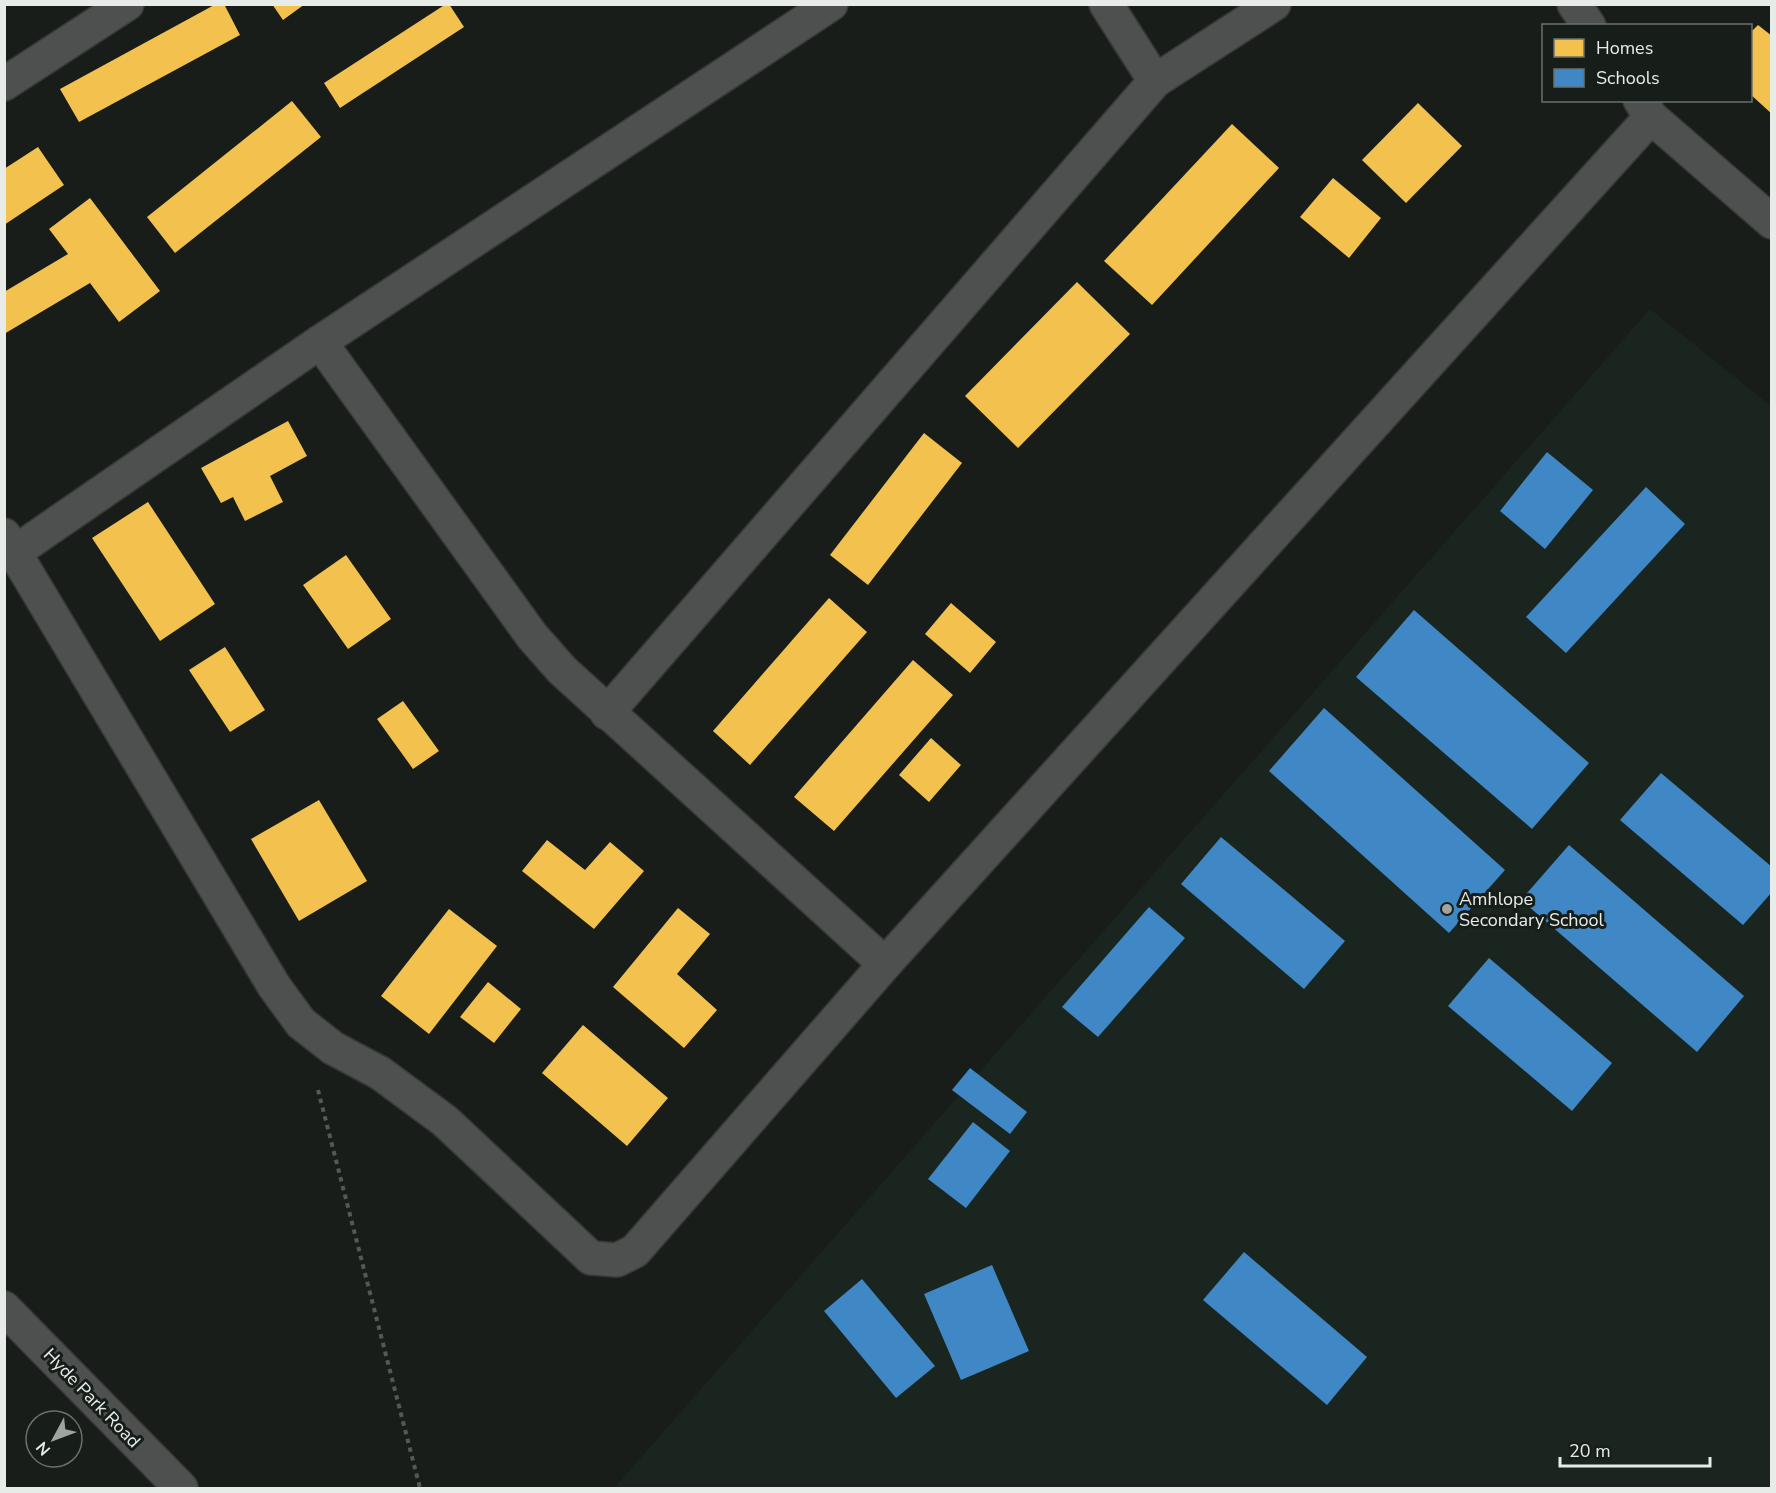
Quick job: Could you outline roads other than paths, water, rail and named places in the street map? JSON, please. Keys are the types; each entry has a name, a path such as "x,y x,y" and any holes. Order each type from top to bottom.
{"street":[{"path":"4,84 127,4"},
{"path":"831,4 320,342 10,543 274,986 300,1023 333,1048 380,1073 446,1121 591,1258 617,1260 635,1251 885,964 1646,109 1772,222"},
{"path":"1106,4 1155,81"},
{"path":"607,712 1155,81 1274,4"},
{"path":"1575,4 1588,24"},
{"path":"320,342 532,636 562,670 885,964"},
{"name":"Hyde Park Road","path":"4,1308 181,1488"}],"place":[{"name":"Amhlope Secondary School","path":"1447,909"}]}
